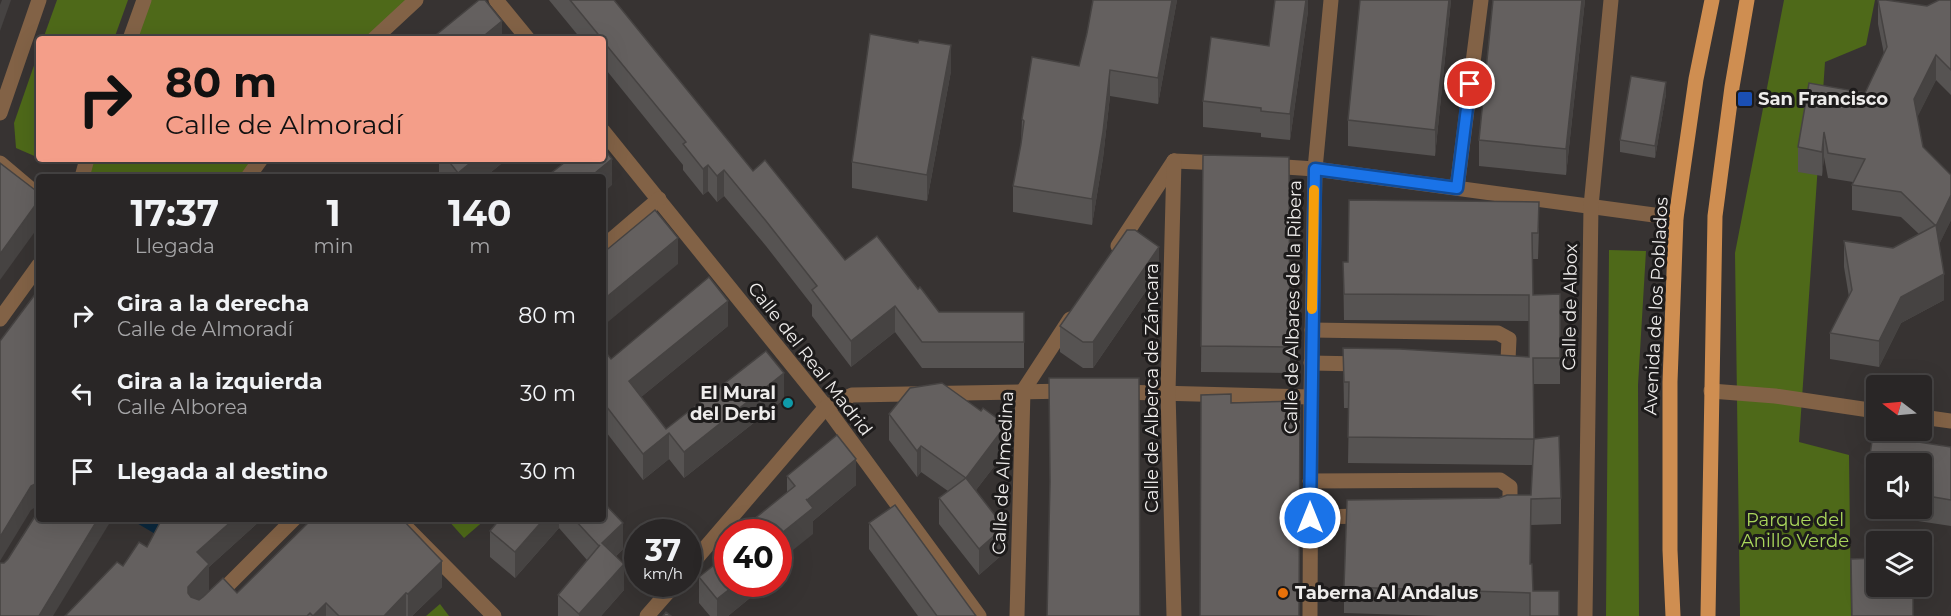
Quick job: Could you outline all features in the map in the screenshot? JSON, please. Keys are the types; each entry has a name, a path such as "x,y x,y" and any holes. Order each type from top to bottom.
{"main road":[{"name":"Avenida de los Poblados","path":"1673,616 1670,550 1670,382 1676,218 1696,79 1712,0"},
{"path":"1708,616 1715,216 1732,87 1747,0"}],"street":[{"path":"0,113 39,0"},
{"path":"131,36 144,0"},
{"path":"377,36 416,0"},
{"path":"496,0 526,36"},
{"name":"Calle de Albares de la Ribera","path":"1310,616 1311,363 1315,169 1331,0"},
{"path":"1457,188 1481,0"},
{"name":"Calle de Albox","path":"1585,616 1590,206 1611,0"},
{"name":"Calle del Real Madrid","path":"606,135 826,407 979,616"},
{"path":"1108,262 1174,161 1232,164"},
{"name":"Calle de Alberca de Záncara","path":"1174,161 1168,392 1174,616"},
{"path":"0,162 36,193"},
{"path":"1255,165 1315,169 1676,218"},
{"path":"606,244 659,199"},
{"path":"0,319 36,269"},
{"name":"Calle de Almedina","path":"1017,616 1023,391 1076,310"},
{"path":"1312,330 1498,333 1509,339 1508,360 1504,365 1475,366"},
{"path":"1311,363 1383,364"},
{"path":"702,552 826,407 852,395 1079,391"},
{"path":"1711,391 1775,396 1866,410"},
{"path":"1101,392 1311,397"},
{"path":"1932,418 1951,421"},
{"path":"1310,481 1500,480 1510,487 1510,506 1507,511 1499,514 1488,514"},
{"path":"1310,518 1382,516"},
{"path":"197,616 291,522"},
{"path":"401,522 494,616"},
{"path":"647,616 664,597"}],"green space":[{"path":"57,0 128,0 115,36 44,36"},
{"path":"145,0 412,0 371,36 131,36"},
{"name":"Parque del Anillo Verde","path":"1784,0 1875,0 1866,45 1825,62 1799,442 1849,455 1851,616 1740,616 1735,253"},
{"path":"36,60 36,157 16,148 14,123"},
{"path":"86,162 257,162 250,174 83,174"},
{"path":"1609,250 1646,251 1638,385 1639,616 1606,616"},
{"path":"450,522 483,522 464,538"},
{"path":"440,604 449,616 426,616"}],"water":[{"path":"135,522 165,522 157,535"}],"building":[{"path":"479,0 485,0 502,21 484,36 435,36"},
{"path":"570,0 614,0 753,171 765,160 845,260 877,236 939,312 1024,312 1024,342 922,342 895,306 851,341 812,290 817,286 724,170 717,176 708,165 703,169 683,144 686,142 606,45 606,36 600,36"},
{"path":"1093,0 1172,0 1158,78 1110,70 1092,199 1013,186 1032,57 1079,66"},
{"path":"1275,0 1306,0 1290,114 1203,101 1211,37 1269,46"},
{"path":"1360,0 1449,0 1435,130 1348,120"},
{"path":"1493,0 1582,0 1566,149 1479,140"},
{"path":"1878,0 1927,6 1939,0 1951,0 1951,70 1936,55 1914,99 1923,147 1951,175 1951,195 1936,226 1901,192 1852,185 1865,159 1828,153 1824,132 1822,152 1798,147 1809,83 1865,93 1887,47"},
{"path":"870,34 918,43 919,40 951,45 927,175 852,162"},
{"path":"1631,76 1666,82 1655,146 1620,140"},
{"path":"606,151 612,159 594,174 550,174 565,162 606,162"},
{"path":"1203,155 1289,157 1290,347 1201,346"},
{"path":"449,162 471,162 458,173"},
{"path":"0,163 36,191 36,204 0,254"},
{"path":"1349,200 1539,202 1538,233 1532,233 1533,295 1560,294 1560,358 1533,358 1534,439 1348,437 1349,382 1344,382 1343,348 1529,357 1529,295 1344,294 1343,262 1348,262"},
{"path":"655,210 678,238 606,298 606,251"},
{"path":"1936,225 1944,274 1901,297 1879,341 1830,333 1852,290 1844,241 1893,248"},
{"path":"1127,230 1135,230 1159,247 1093,342 1083,342 1060,326"},
{"path":"709,277 728,301 629,381 666,429 766,351 784,373 684,452 669,433 643,454 606,406 606,353 611,359"},
{"path":"36,293 36,484 31,486 0,537 0,341"},
{"path":"1049,378 1139,378 1140,616 1047,616 1050,482"},
{"path":"942,383 981,411 983,408 1006,425 966,478 921,446 917,451 889,414 910,388"},
{"path":"1231,394 1231,403 1300,401 1299,616 1200,616 1201,395"},
{"path":"837,435 856,459 806,499 813,508 792,525 792,519 754,519 795,486 787,476"},
{"path":"1559,436 1561,498 1531,499 1530,564 1532,564 1533,591 1559,591 1559,616 1530,616 1530,593 1344,587 1347,500 1499,498 1507,495 1531,495 1534,439"},
{"path":"1872,441 1912,441 1951,447 1951,500 1932,497 1932,453 1870,453"},
{"path":"966,478 1004,527 979,549 939,498"},
{"path":"606,505 623,523 602,543 624,564 579,614 558,595 600,545 577,522 606,522"},
{"path":"895,505 976,616 937,616 869,523"},
{"path":"36,515 36,522 96,522 39,616 0,616 0,563 8,559"},
{"path":"160,522 231,522 197,552 209,564 188,587 191,597 199,600 223,578 237,593 309,522 405,522 442,561 384,616 339,616 326,603 313,616 310,613 307,616 65,616 117,562 123,566 139,542 147,547"},
{"path":"498,522 541,522 515,552 490,531"},
{"path":"1866,558 1866,597 1913,597 1913,616 1852,616 1851,559"},
{"path":"714,565 714,595 702,581 702,575"}],"slow traffic":[{"path":"1312,309 1314,190"}],"place":[{"name":"San Francisco","path":"1745,99"},
{"name":"El Mural del Derbi","path":"788,403"},
{"name":"Taberna Al Andalus","path":"1283,593"}],"route":[{"path":"1310,518 1315,169 1457,188 1470,84"}]}
